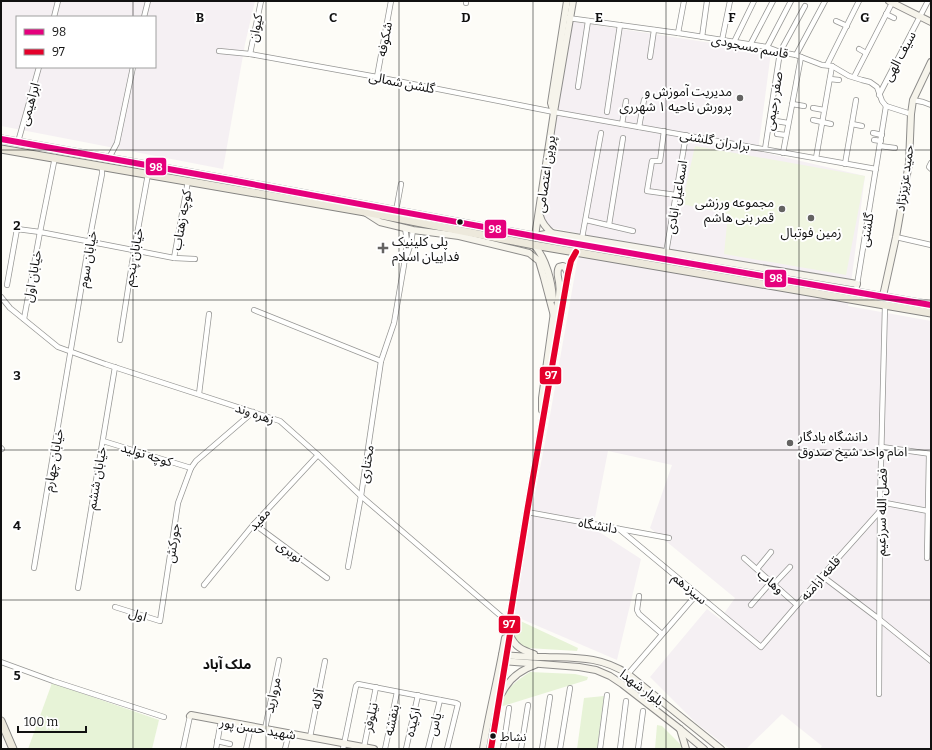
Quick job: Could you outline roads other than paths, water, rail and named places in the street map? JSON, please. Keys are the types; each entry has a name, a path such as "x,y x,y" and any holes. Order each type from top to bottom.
{"main road":[{"path":"1,139 560,241 665,259 856,288 883,296 931,305"},
{"path":"1,149 55,157 365,212 534,245 931,313"},
{"path":"1,154 7,152 18,152"},
{"path":"534,245 535,236"},
{"path":"1,721 14,749"}],"street":[{"path":"54,16 58,1"},
{"path":"144,16 148,1"},
{"name":"کیوان","path":"250,54 260,1"},
{"name":"شکوفه","path":"377,77 391,1"},
{"name":"پروین اعتصامی","path":"535,236 567,18 567,1"},
{"name":"پروین اعتصامی","path":"567,18 572,1"},
{"path":"678,33 684,1"},
{"path":"702,37 707,1"},
{"path":"722,40 730,1"},
{"path":"734,42 754,1"},
{"path":"750,45 773,1"},
{"path":"767,47 791,1"},
{"path":"783,153 792,104 798,56 825,1"},
{"path":"816,158 830,79 829,66 860,1"},
{"path":"854,77 892,1 931,22"},
{"name":"سیف الهی","path":"879,95 928,1"},
{"path":"780,52 805,6"},
{"path":"886,14 894,18"},
{"name":"قاسم مسجودی","path":"567,18 767,47 829,66 849,76 870,82 877,87 879,95 886,106"},
{"path":"578,87 588,21"},
{"path":"836,21 847,26"},
{"path":"607,112 620,25"},
{"path":"650,57 654,30"},
{"path":"901,38 907,41"},
{"path":"859,49 866,53"},
{"name":"گلشن شمالی","path":"220,50 377,77 554,112"},
{"name":"صفر رحیمی","path":"765,149 780,52"},
{"name":"حمید عزیزنژاد","path":"883,296 896,237 909,163 913,100 931,62"},
{"name":"ابراهیمی","path":"18,142 40,68"},
{"path":"109,158 117,143 134,68"},
{"path":"830,79 839,80"},
{"path":"622,124 626,100"},
{"path":"639,127 644,100"},
{"path":"845,164 856,100"},
{"path":"913,100 931,105"},
{"path":"792,104 804,106"},
{"path":"886,106 911,114"},
{"name":"گلشنی","path":"856,288 886,106"},
{"path":"813,108 824,110"},
{"name":"برادران گلشنی","path":"554,112 876,169"},
{"path":"770,120 788,123"},
{"path":"813,120 831,124"},
{"path":"852,124 862,126"},
{"path":"664,131 660,161 652,161 647,191 676,195"},
{"path":"582,238 601,133"},
{"path":"873,133 882,135"},
{"path":"777,134 786,135"},
{"name":"اسماعیل ابادی","path":"665,259 686,135"},
{"path":"609,225 623,138"},
{"path":"874,140 895,148"},
{"name":"خیابان اول","path":"24,319 55,157"},
{"path":"931,163 929,167 931,169"},
{"name":"خیابان سوم","path":"71,352 102,174 102,166"},
{"name":"خیابان پنجم","path":"120,340 148,174"},
{"name":"کوچه زهتاب","path":"174,258 188,181"},
{"path":"396,211 401,184"},
{"path":"365,212 380,222 413,230 459,236 529,254 539,261 554,316"},
{"path":"539,212 541,221 546,228 560,241"},
{"path":"586,220 633,231"},
{"name":"مختاری","path":"348,567 361,496 382,361 394,323 404,265 407,241 405,228"},
{"path":"7,285 17,229 40,232"},
{"name":"مختاری","path":"404,265 411,243 413,230"},
{"name":"خیابان اول","path":"40,232 174,258 195,259"},
{"path":"535,236 551,233 582,238 802,275 856,288"},
{"path":"896,237 931,245"},
{"path":"534,245 540,252 551,281 554,316"},
{"path":"492,749 500,696 506,632 509,623 568,274 571,261 576,252"},
{"path":"544,418 542,398 554,316 560,290 557,273 558,269 563,266 566,267 568,274"},
{"name":"زهره وند","path":"1,297 10,308 58,347 280,421 361,496 509,623"},
{"name":"فضل الله سرزعیم","path":"879,694 880,502 885,305"},
{"path":"254,310 382,361"},
{"path":"199,394 209,314"},
{"name":"خیابان چهارم","path":"34,568 71,352"},
{"name":"خیابان ششم","path":"78,588 115,367"},
{"path":"191,468 196,461 253,412"},
{"name":"کوچه تولید","path":"102,441 191,468"},
{"path":"882,447 930,454 927,558"},
{"name":"مفید","path":"204,585 254,524 318,455"},
{"name":"جورکش","path":"160,621 178,503 191,468"},
{"path":"880,502 928,510"},
{"name":"قلعه ارامنه","path":"761,647 880,510"},
{"name":"دانشگاه","path":"527,512 668,538"},
{"name":"نوبری","path":"254,524 327,578"},
{"name":"سیزدهم","path":"619,529 761,647"},
{"path":"757,569 771,552"},
{"name":"وهاب","path":"744,558 797,605"},
{"path":"751,605 790,566"},
{"path":"822,576 931,661"},
{"path":"628,674 697,594"},
{"path":"639,596 637,610 639,614 662,634"},
{"name":"اول","path":"115,607 160,621"},
{"path":"509,623 512,641 516,646 522,650 543,657"},
{"path":"483,749 510,634"},
{"name":"بلوار شهدا","path":"504,658 581,658 595,660 621,669 721,749"},
{"name":"بلوار شهدا","path":"504,658 539,664 579,667 596,670 610,676 702,747"},
{"name":"مروارید","path":"265,729 279,660"},
{"name":"آلاله","path":"310,738 325,661"},
{"path":"1,662 53,681 164,717"},
{"path":"500,696 512,678 528,667 539,664"},
{"path":"344,746 356,686 358,684 457,704 447,749"},
{"name":"نیلوفر","path":"364,747 376,687"},
{"path":"560,749 570,688"},
{"name":"بنفشه","path":"385,749 398,692"},
{"path":"600,749 608,694"},
{"name":"ارکیده","path":"406,749 418,696"},
{"path":"542,749 550,697"},
{"name":"یاس","path":"428,749 440,700"},
{"path":"620,749 626,701"},
{"path":"521,749 528,705"},
{"path":"503,749 509,708"},
{"path":"638,749 643,711"},
{"path":"183,749 190,716"},
{"name":"شهید حسن پور","path":"190,716 289,733 344,746 374,749"},
{"path":"216,749 221,721"},
{"path":"686,721 680,729 687,749 694,745 702,747"},
{"path":"246,749 251,727"},
{"path":"486,732 494,734"},
{"path":"285,749 289,733"},
{"path":"217,741 230,744"}],"place":[{"name":"مدیریت آموزش و پرورش ناحیه ۱ شهرری","path":"740,98"},
{"name":"مجموعه ورزشی قمر بنی هاشم","path":"782,209"},
{"name":"زمین فوتبال","path":"811,218"},
{"name":"پلی کلینیک فداییان اسلام","path":"383,248"},
{"name":"دانشگاه یادگار امام واحد شیخ صدوق","path":"790,443"},
{"name":"نشاط","path":"493,736"}],"district":[{"name":"ملک آباد","path":"227,664"}]}
